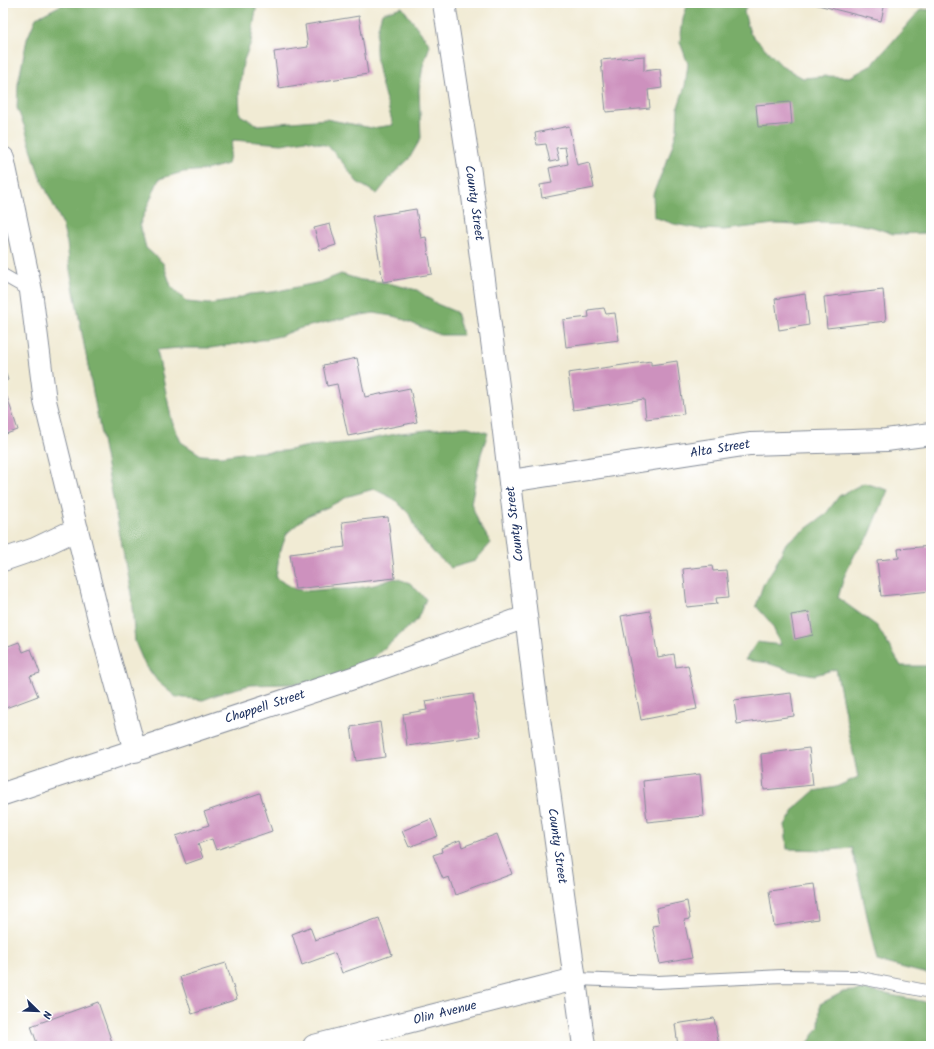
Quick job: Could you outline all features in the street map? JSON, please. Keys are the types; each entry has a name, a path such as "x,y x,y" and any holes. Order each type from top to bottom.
{"street":[{"name":"County Street","path":"444,3 469,166 510,481 534,682 584,1046"},
{"path":"3,158 31,290 46,402 103,635 135,750"},
{"name":"Alta Street","path":"510,481 750,444 886,440 931,434"},
{"path":"3,560 35,549 77,529"},
{"name":"Chappell Street","path":"3,794 356,677 526,617"},
{"name":"Olin Avenue","path":"314,1046 575,979"}],"lane":[{"path":"3,275 31,290"},
{"path":"575,979 658,982 783,976 856,977 931,992"}],"green space":[{"path":"65,3 257,3 251,42 243,63 239,90 240,115 258,125 326,119 372,128 393,125 380,80 376,57 378,26 382,13 402,7 430,45 423,66 419,90 421,138 409,159 393,174 377,194 357,182 328,146 306,140 282,144 233,140 228,164 206,170 183,172 159,179 140,224 146,248 163,263 171,286 187,302 209,304 230,301 250,294 273,292 321,282 341,274 361,280 383,282 417,290 437,304 456,312 463,335 440,335 397,317 374,313 301,328 280,336 256,341 211,348 157,350 172,421 181,442 201,455 222,456 242,453 284,451 309,446 355,442 401,433 445,428 468,427 488,433 481,454 471,503 479,523 491,543 475,561 451,568 434,553 419,535 409,514 394,499 374,489 349,496 307,516 287,533 279,555 276,578 295,589 306,591 351,589 374,585 395,578 410,583 426,599 417,620 366,664 323,683 250,685 227,691 203,700 176,697 158,682 144,663 135,642 131,594 70,270 67,243 61,221 39,175 25,128 17,108 18,84 27,39 36,18"},
{"path":"688,3 748,3 744,12 750,33 783,67 803,78 827,76 850,77 872,65 921,9 931,10 931,233 893,234 873,227 851,223 819,222 797,225 774,224 724,230 700,229 674,224 654,217 653,194 670,153 677,130 678,107 685,86 688,64 680,42 683,19"},
{"path":"864,483 888,490 869,536 855,554 844,577 838,598 877,626 901,666 931,666 931,975 877,961 852,848 830,850 787,849 785,825 797,806 814,791 836,787 858,777 836,669 815,675 791,671 767,663 745,660 757,642 781,645 771,623 756,606 763,585 775,566 786,543 825,515 839,496"},
{"path":"866,990 931,1003 931,1046 806,1046 819,1027 820,1004 843,992"}],"building":[{"path":"810,3 885,3 881,21"},
{"path":"359,16 368,74 279,88 274,52 308,47 305,25"},
{"path":"644,56 644,71 660,69 662,88 648,90 650,108 606,112 601,60"},
{"path":"790,102 792,124 758,127 756,105"},
{"path":"569,126 577,165 589,162 594,188 542,198 540,185 552,183 549,168 568,164 565,147 556,148 559,160 550,162 546,144 537,145 535,133"},
{"path":"416,209 421,238 426,237 432,274 383,282 372,216"},
{"path":"330,224 336,245 320,250 314,228"},
{"path":"883,290 886,321 827,328 824,297"},
{"path":"805,294 809,325 779,330 775,299"},
{"path":"604,308 606,314 615,313 619,340 566,347 563,320 589,317 588,310"},
{"path":"357,358 365,397 410,388 417,422 348,436 337,384 327,386 323,365"},
{"path":"651,361 651,365 677,361 684,414 646,419 644,399 573,410 568,373"},
{"path":"3,365 8,380 3,382"},
{"path":"7,397 18,430 3,435 3,398"},
{"path":"388,517 395,578 295,589 290,554 345,547 342,522"},
{"path":"931,546 931,591 881,596 877,560 899,558 898,549"},
{"path":"712,566 713,571 726,570 729,597 716,598 717,604 687,607 683,569"},
{"path":"650,611 658,657 674,654 676,667 688,665 697,709 641,720 621,616"},
{"path":"809,612 813,635 795,639 791,615"},
{"path":"19,642 23,652 31,649 40,673 30,676 38,696 3,709 3,648"},
{"path":"791,693 794,716 737,724 734,700"},
{"path":"473,694 480,736 407,746 403,714 427,710 425,701"},
{"path":"380,722 385,757 356,761 351,727"},
{"path":"809,748 813,785 764,790 761,754"},
{"path":"700,774 704,816 647,822 643,781"},
{"path":"260,793 272,831 216,850 212,839 198,844 203,858 186,864 176,836 209,825 204,812"},
{"path":"431,819 438,836 409,847 402,831"},
{"path":"497,834 512,874 455,895 449,877 443,879 433,855 442,852 441,848 460,840 462,847"},
{"path":"813,885 818,919 774,926 769,891"},
{"path":"687,901 690,919 684,920 692,958 660,964 652,926 659,925 656,908"},
{"path":"379,918 392,955 342,973 335,953 302,965 292,934 310,927 315,940"},
{"path":"226,963 237,999 192,1014 180,977"},
{"path":"98,1002 112,1042 101,1046 38,1046 31,1026"},
{"path":"714,1018 719,1046 678,1046 675,1024"}]}
